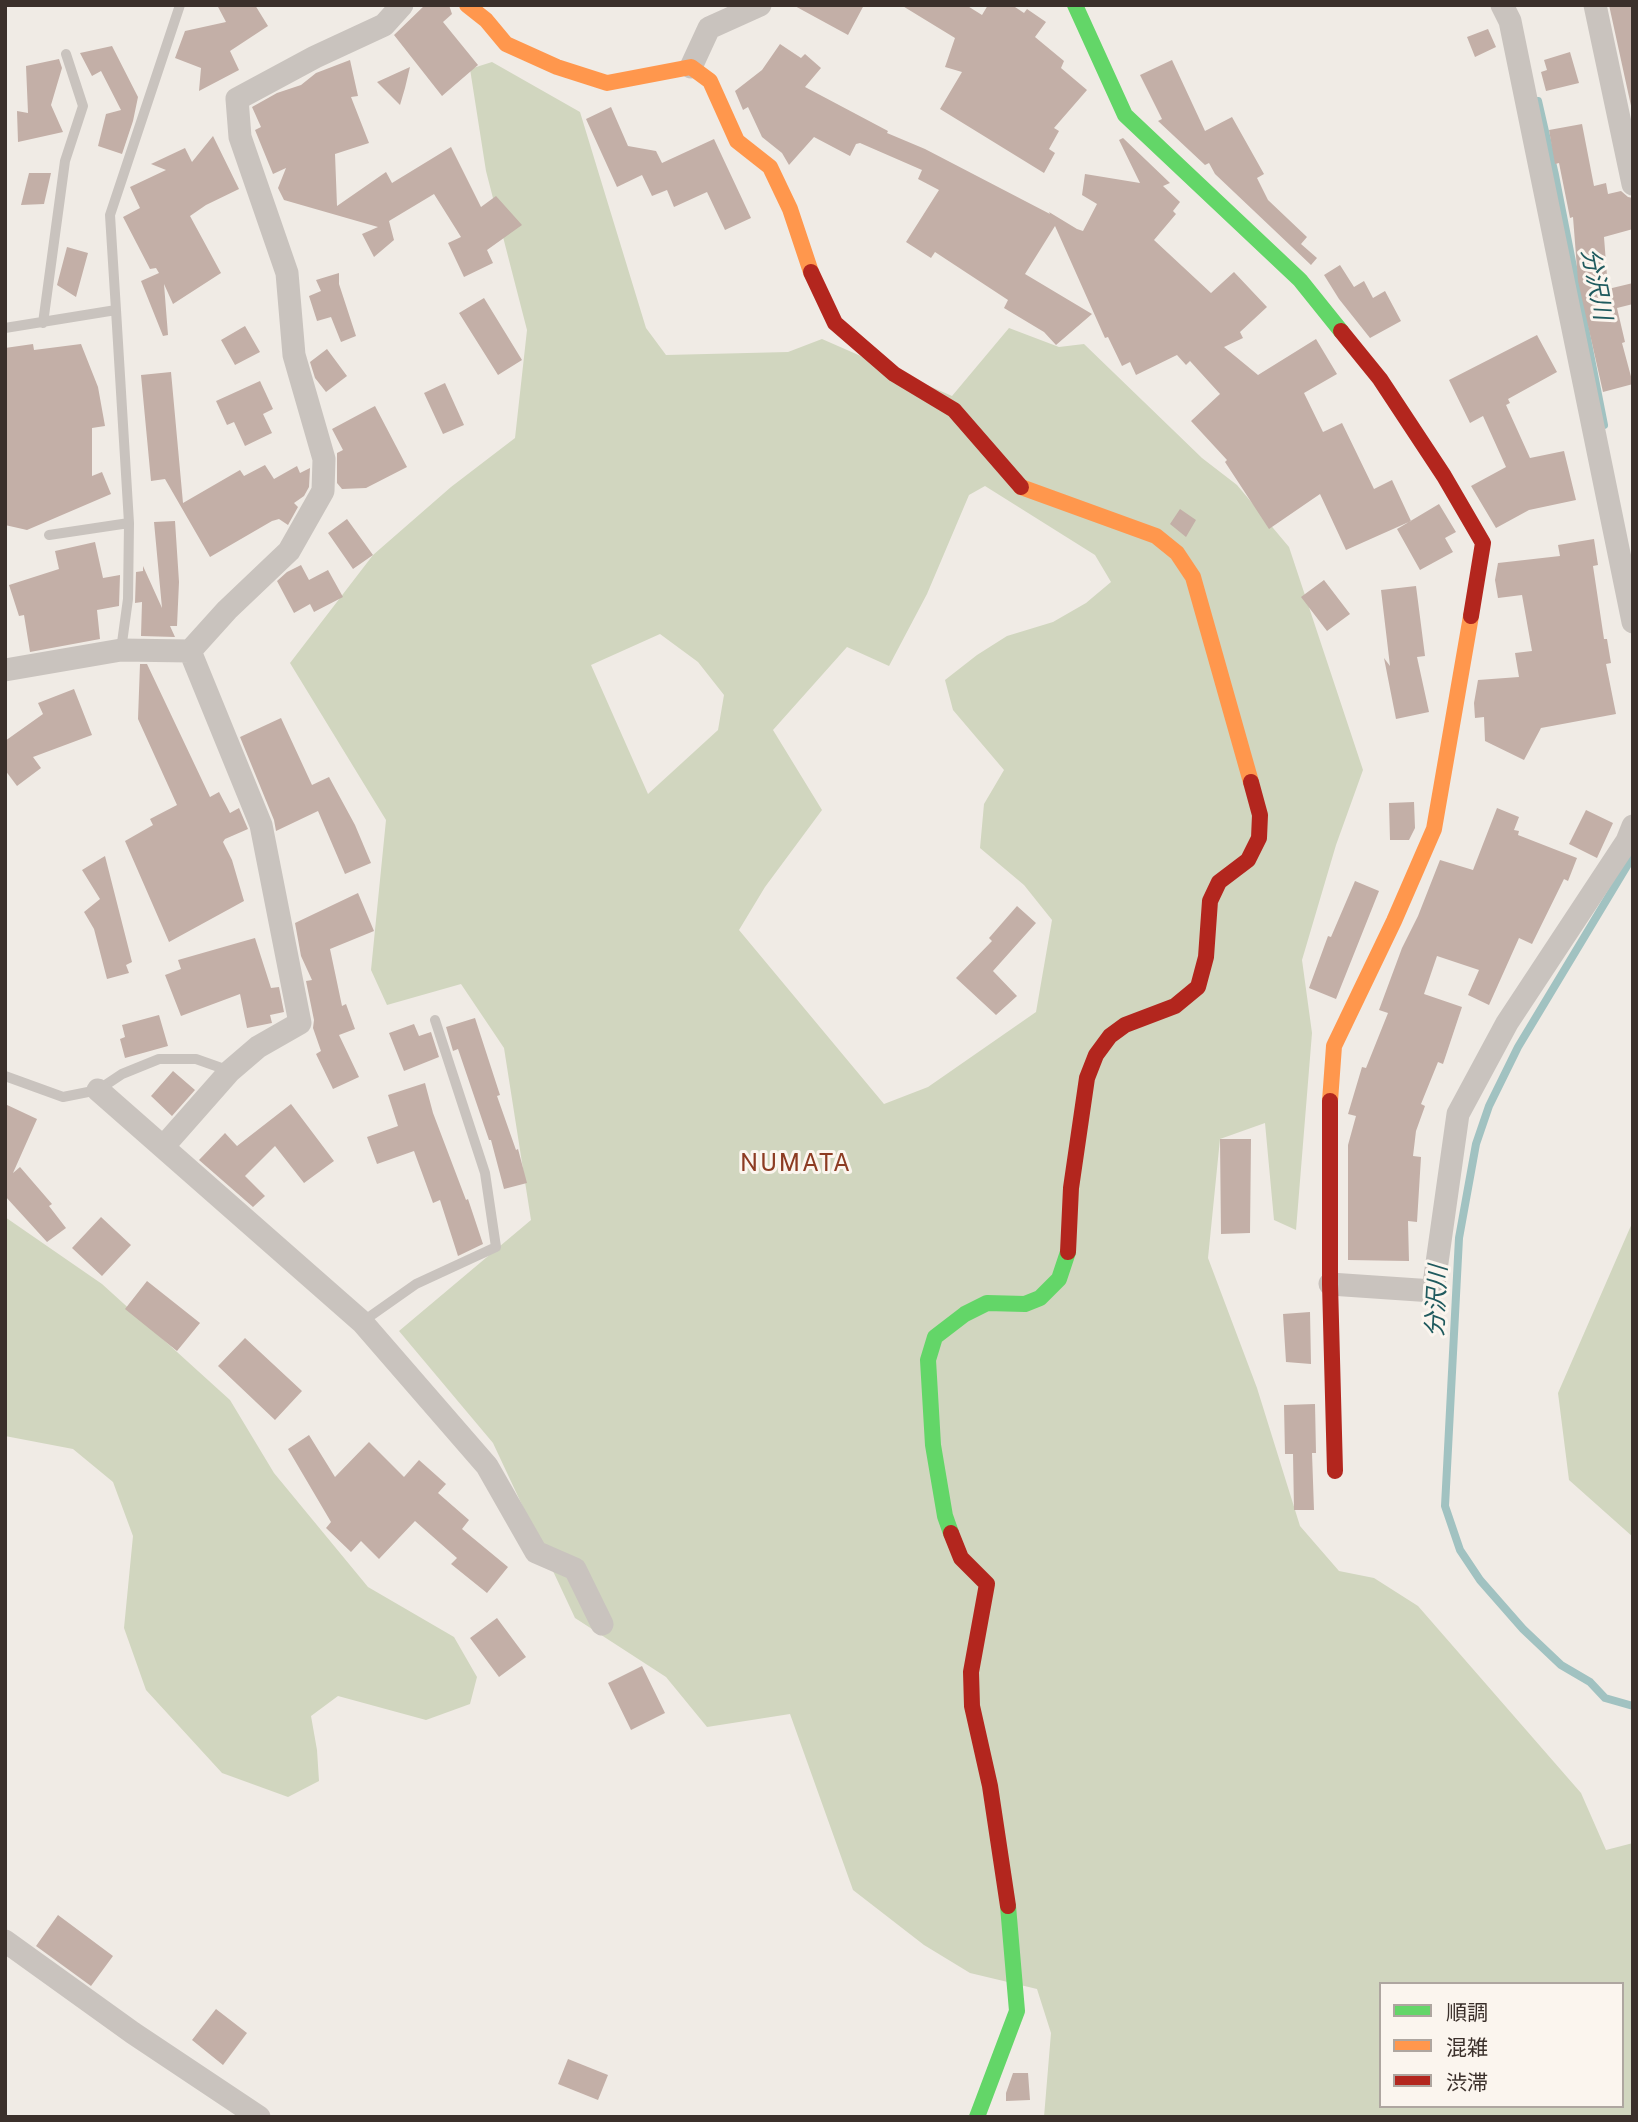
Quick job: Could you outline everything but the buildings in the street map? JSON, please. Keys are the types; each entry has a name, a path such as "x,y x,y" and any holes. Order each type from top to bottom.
{"street":[{"path":"5,670 121,650 190,651 227,610 289,551 323,491 324,459 294,355 287,274 240,137 237,99 315,57 384,25 402,5"},
{"path":"467,5 486,20 506,44 558,67 607,83 691,66 710,81 737,141 770,167 790,209 809,269 835,323 894,374 954,410 1023,488 1156,536 1177,553 1193,577 1260,815 1259,838 1248,860 1219,882 1210,901 1206,957 1198,987 1175,1006 1125,1025 1110,1035 1096,1055 1087,1078 1071,1188 1068,1256 1059,1279 1040,1298 1025,1304 987,1303 965,1314 935,1338 928,1360 933,1445 945,1516 961,1558 987,1584 971,1672 972,1706 990,1786 1007,1897 1017,2011 977,2117"},
{"path":"691,66 709,28 760,5"},
{"path":"1075,5 1125,115 1300,280 1380,379 1444,476 1483,543 1434,830 1334,1046 1330,1098 1330,1284 1335,1471"},
{"path":"1502,5 1510,21 1633,622"},
{"path":"1595,5 1633,184"},
{"path":"163,1147 230,1071 258,1047 300,1023 261,825 190,651"},
{"path":"1330,1284 1433,1291 1458,1114 1507,1023 1627,841 1633,826"},
{"path":"98,1090 362,1322 488,1466 536,1552 575,1569 602,1624"},
{"path":"5,1941 133,2033 259,2117"}],"lane":[{"path":"121,650 128,599 129,523 110,215 180,5"},
{"path":"43,323 65,161 83,106 66,54"},
{"path":"5,328 116,310"},
{"path":"48,535 129,523"},
{"path":"362,1322 416,1284 496,1247 485,1173 435,1020"},
{"path":"5,1076 63,1097 98,1090 122,1074 159,1059 196,1059 230,1071"}],"green space":[{"path":"492,62 580,112 646,328 666,355 788,352 822,339 952,396 1009,328 1059,347 1084,344 1202,458 1237,485 1289,547 1363,770 1336,845 1302,960 1312,1033 1296,1230 1274,1220 1265,1123 1220,1139 1208,1258 1257,1388 1300,1526 1339,1571 1374,1578 1418,1606 1581,1793 1606,1850 1633,1843 1633,2117 1044,2117 1051,2033 1037,1989 970,1973 924,1945 853,1890 790,1714 707,1727 666,1677 575,1618 493,1443 399,1331 531,1220 504,1048 461,984 387,1005 371,970 386,820 290,663 373,555 451,487 515,438 527,330 486,171 470,69","holes":["985,486 1095,555 1111,582 1086,603 1053,622 1007,636 945,680 953,710 1004,770 984,804 980,848 1024,885 1052,920 1036,1012 928,1087 884,1104 739,930 765,887 822,810 773,730 847,647 889,666 927,594 969,495","660,634 698,662 724,695 718,730 648,794 591,665"]},
{"path":"5,1217 102,1284 230,1400 274,1473 368,1587 454,1637 477,1677 470,1704 426,1720 338,1696 311,1716 319,1781 288,1797 222,1773 146,1690 124,1628 133,1536 113,1482 73,1449 5,1436"},
{"path":"1633,1221 1633,1537 1569,1480 1558,1393"}],"waterway":[{"name":"分沢川","path":"1538,101 1604,425"},
{"name":"分沢川","path":"1633,856 1518,1047 1489,1106 1476,1144 1459,1238 1445,1506 1460,1550 1480,1580 1523,1629 1561,1665 1590,1682 1605,1698 1633,1706"}],"traffic: fast":[{"path":"1075,5 1125,115 1300,280 1341,331"},
{"path":"951,1533 945,1516 933,1445 928,1360 935,1337 965,1314 987,1303 1025,1304 1040,1298 1059,1279 1068,1252"},
{"path":"977,2117 1017,2011 1008,1906"}],"traffic: slow":[{"path":"467,5 486,20 506,44 557,67 607,83 691,67 710,81 737,141 770,167 790,209 811,272"},
{"path":"1021,487 1156,536 1177,553 1193,577 1251,782"},
{"path":"1330,1101 1334,1046 1394,921 1434,829 1471,616"}],"traffic: jam":[{"path":"811,272 835,323 894,374 954,410 1021,487"},
{"path":"1341,331 1380,379 1444,476 1483,543 1471,616"},
{"path":"1068,1252 1071,1188 1087,1078 1096,1055 1110,1036 1125,1025 1175,1006 1198,987 1206,957 1210,901 1219,882 1248,860 1259,838 1260,815 1251,782"},
{"path":"1330,1101 1330,1284 1335,1471"},
{"path":"951,1533 961,1558 987,1584 971,1672 972,1706 990,1786 1008,1906"}],"district":[{"name":"NUMATA","path":"796,1164"}]}
